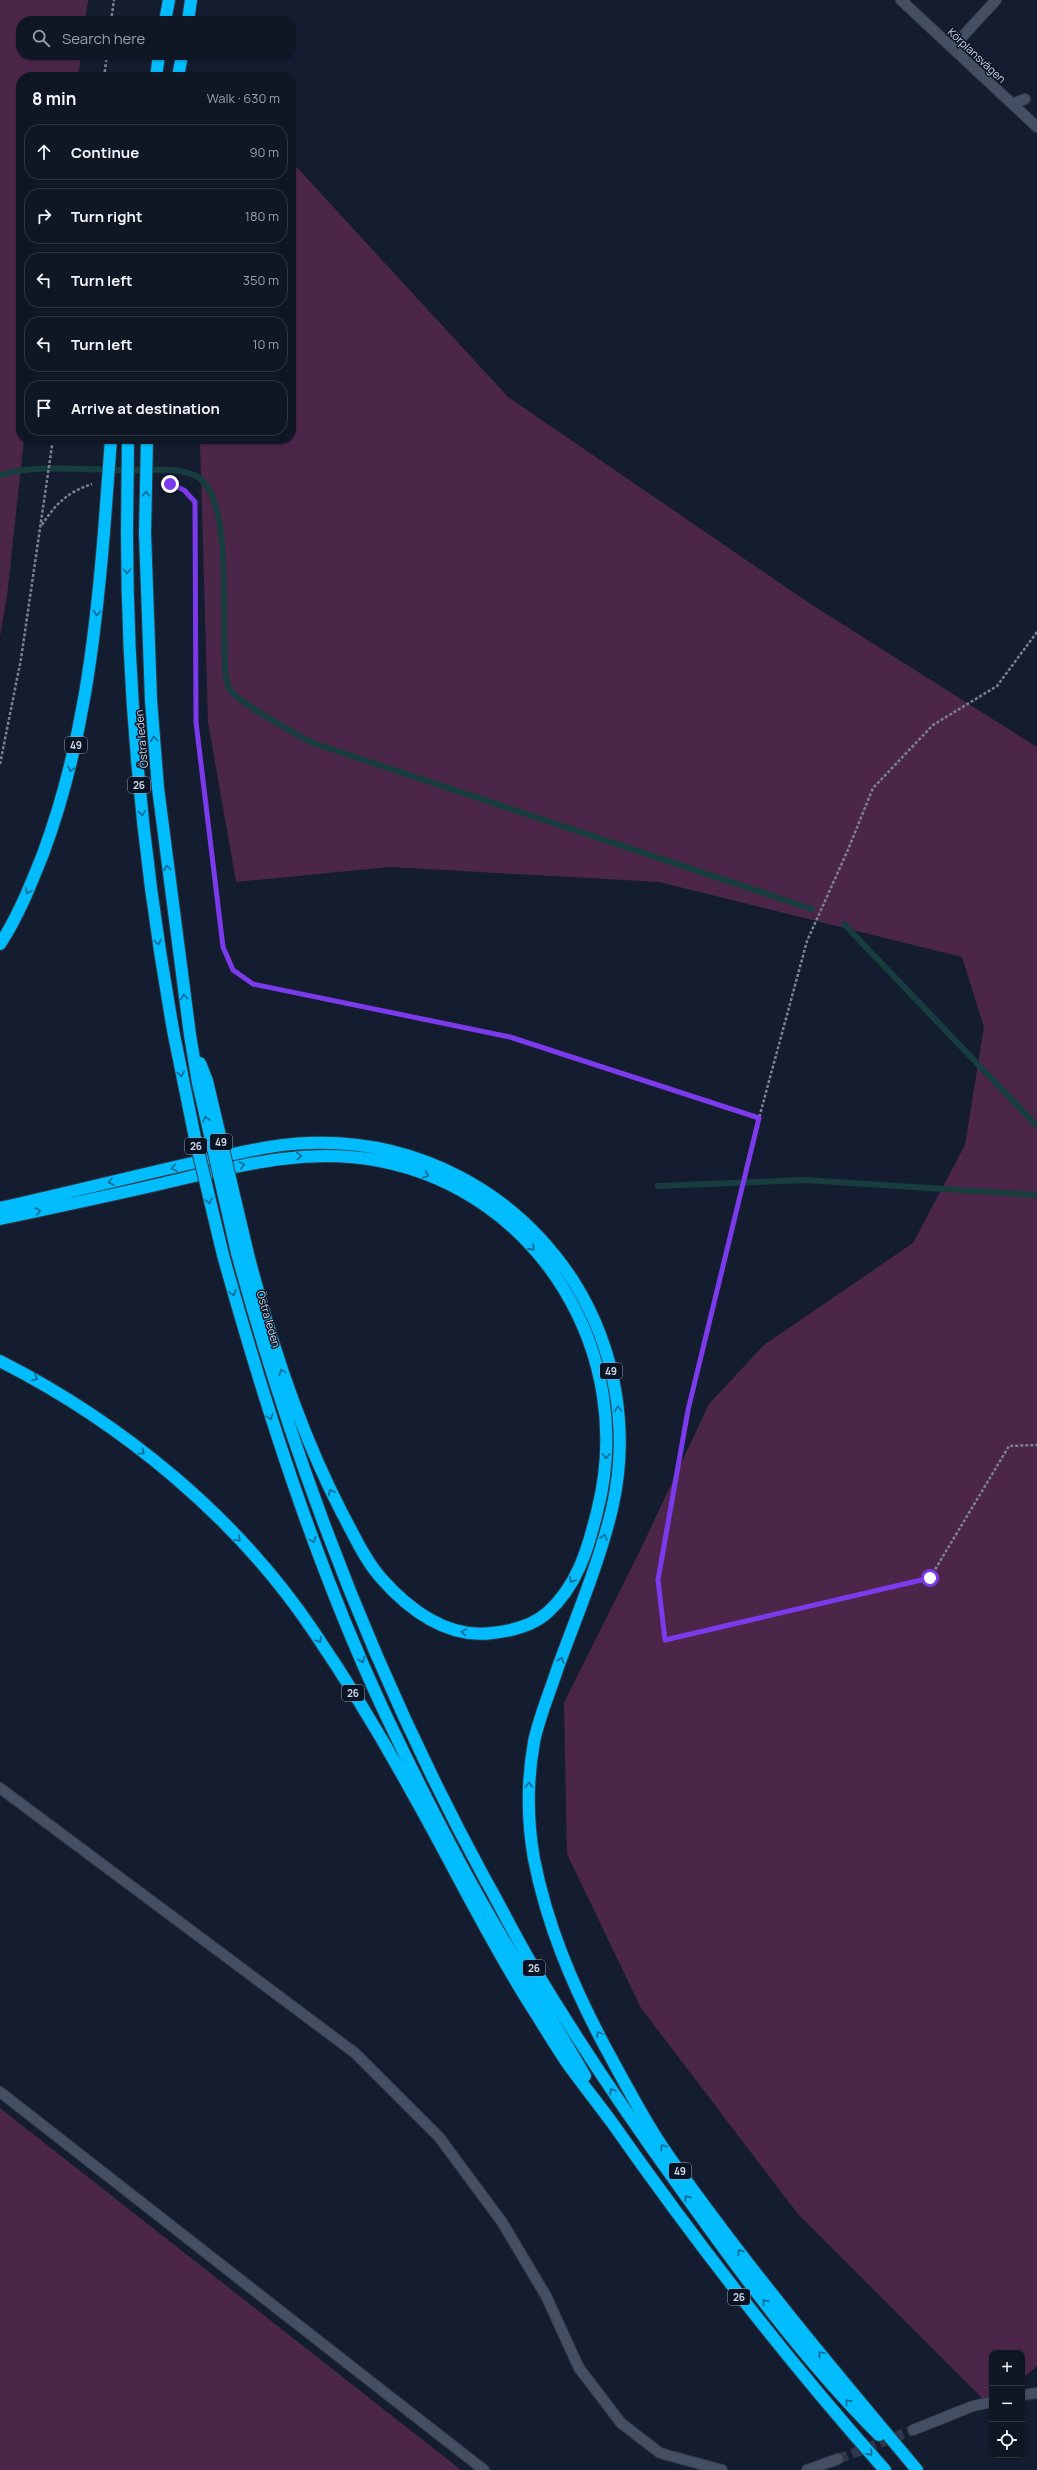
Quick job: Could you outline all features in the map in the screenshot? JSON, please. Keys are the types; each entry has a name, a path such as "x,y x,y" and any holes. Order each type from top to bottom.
{"highway":[{"path":"166,16 169,0"},
{"path":"189,16 191,0"},
{"path":"157,72 158,60"},
{"path":"179,72 181,60"},
{"name":"49","path":"0,944 32,883 54,824 71,769 82,716 95,637 111,444"},
{"name":"26","path":"128,444 127,532 129,636 135,744 147,863 159,950 184,1088 222,1255 251,1358 282,1455 312,1538 382,1706 430,1804 498,1931 606,2113"},
{"name":"Östra leden","path":"147,444 145,533 151,700 158,788 190,1035 200,1091 277,1393 338,1567 382,1670 450,1814 530,1962 628,2116 723,2248 819,2369 864,2420 916,2470"},
{"name":"49","path":"0,1208 259,1149 309,1143 356,1146 401,1154 445,1169 493,1196 527,1223 556,1254 579,1291 598,1330 611,1367 618,1404 620,1440 618,1478 611,1512 600,1551 542,1712 535,1737 529,1776 528,1824 542,1893 552,1929 569,1975 587,2012 658,2139 762,2283 916,2470"},
{"name":"49","path":"0,1219 260,1161 313,1155 362,1159 414,1170 441,1181 492,1209 523,1237 546,1263 568,1293 585,1329 596,1359 605,1400 606,1467 602,1494 589,1545 562,1598 544,1616 521,1628 501,1632 479,1635 457,1631 434,1622 411,1608 378,1575 332,1495 303,1428 273,1348 242,1251"},
{"name":"26","path":"0,1361 44,1383 107,1426 162,1468 216,1515 272,1576 312,1629 354,1695 415,1798 514,1978 569,2066 606,2113 729,2284 820,2395 885,2470"}],"street":[{"name":"Körplansvägen","path":"901,0 1037,128"},
{"path":"952,48 996,0"},
{"path":"1012,104 1025,99"},
{"path":"0,1788 355,2053 439,2138 502,2222 546,2296 579,2368 621,2423 660,2453 722,2470"},
{"path":"0,2092 484,2470"},
{"path":"1025,2395 1037,2393"},
{"path":"913,2430 973,2406 989,2403"},
{"path":"807,2470 838,2459"}],"path":[{"path":"112,16 114,0"},
{"path":"105,72 106,60"},
{"path":"0,764 21,659 52,444"},
{"path":"40,527 54,507 73,491 93,484"},
{"path":"170,484 184,490 195,502 196,722 223,947 233,970 253,984 510,1037 759,1118"},
{"path":"1037,632 997,686 933,725 873,788 847,852 807,941 749,1155 688,1410 658,1580 665,1640 930,1578 1009,1446 1037,1445"}],"shaded area":[{"path":"0,0 88,0 86,16 16,16 16,60 80,60 79,72 16,72 16,444 23,444 7,596 0,636"},
{"path":"296,166 508,397 812,605 1037,747 1037,2366 1025,2376 1025,2350 989,2350 989,2405 798,2214 641,2008 567,1854 564,1703 638,1555 709,1404 764,1345 913,1243 965,1145 984,1027 962,957 659,882 390,867 236,882 208,722 200,444 296,444"},
{"path":"0,2108 461,2470 0,2470"}],"waterway":[{"path":"0,475 30,470 61,468 170,470 196,476 208,488 216,507 221,532 226,680 231,691 245,703 310,742 812,909"},
{"path":"844,924 1037,1126"},
{"path":"658,1186 805,1180 1037,1195"}],"tunnel":[{"path":"838,2459 913,2430"}],"route":[{"path":"170,484 184,490 195,502 196,722 223,947 233,970 253,984 510,1037 759,1118 688,1410 658,1580 665,1640 930,1578"}]}
